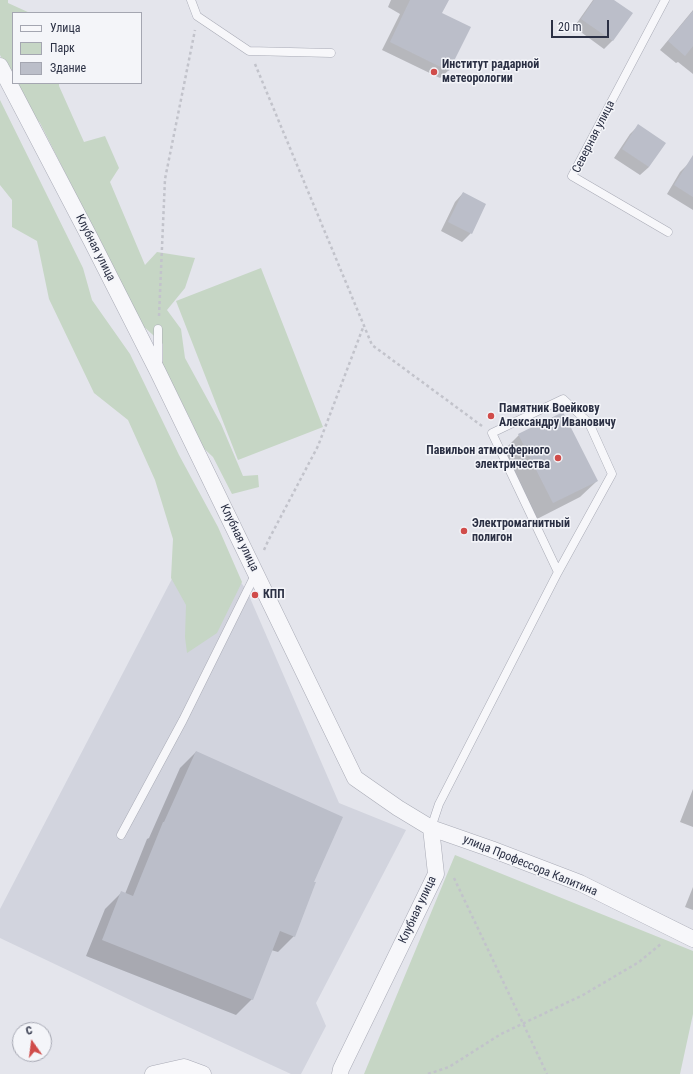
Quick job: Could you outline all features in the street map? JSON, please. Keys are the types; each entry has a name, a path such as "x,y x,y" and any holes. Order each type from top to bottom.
{"street":[{"name":"Клубная улица","path":"0,66 4,82 92,240 158,372 355,778 398,808 431,828 436,874 341,1069 340,1074"},
{"name":"улица Профессора Калитина","path":"431,828 580,883 693,939"},
{"path":"153,1074 184,1067 203,1074"}],"lane":[{"path":"191,0 197,16 249,51 331,53"},
{"name":"Северная улица","path":"665,0 572,176 668,232"},
{"path":"158,329 158,372"},
{"path":"431,828 440,804 558,572 612,474 589,423 563,399 492,433 558,572"},
{"path":"121,835 183,720 256,573"}],"path":[{"path":"158,329 165,179 197,16"},
{"path":"249,51 372,344 492,433"},
{"path":"256,573 268,541 318,446 364,325"},
{"path":"454,877 548,1074"},
{"path":"428,1074 449,1067 501,1034 582,995 639,962 677,931"}],"shaded area":[{"path":"200,525 247,591 339,803 406,830 316,1003 326,1026 301,1074 291,1074 0,938 0,909"}],"green space":[{"path":"0,0 8,0 8,3 28,12 12,12 12,79 0,55"},
{"path":"14,84 59,84 84,142 105,136 119,168 110,182 145,265 157,252 195,258 185,288 167,310 181,329 185,358 221,424 243,476 258,475 259,487 232,494 213,457 197,442 193,425 163,365 163,344 142,325 40,123 25,105"},
{"path":"0,100 83,268 92,300 130,354 179,455 218,527 242,582 217,633 187,653 185,637 186,605 171,578 173,539 155,480 128,420 94,393 49,299 37,241 12,227 12,200 0,185"},
{"path":"261,268 323,427 238,460 176,301"},
{"path":"455,855 693,951 693,1014 680,1074 364,1074"}],"building":[{"path":"410,0 449,0 442,13 471,27 449,71 390,42"},
{"path":"594,0 614,0 633,13 613,41 581,19"},
{"path":"693,11 693,46 685,56 668,41"},
{"path":"638,124 666,143 649,167 622,149"},
{"path":"693,155 693,197 674,185"},
{"path":"463,192 486,204 472,234 448,222"},
{"name":"Павильон атмосферного электричества","path":"563,412 598,481 553,503 518,434"},
{"path":"196,751 343,817 314,882 316,882 295,937 280,931 253,1000 102,940 121,891 133,896 163,822"}],"place":[{"name":"Институт радарной метеорологии","path":"434,72"},
{"name":"Памятник Воейкову Александру Ивановичу","path":"491,416"},
{"name":"Павильон атмосферного электричества","path":"558,458"},
{"name":"Электромагнитный полигон","path":"464,531"},
{"name":"КПП","path":"255,595"}]}
